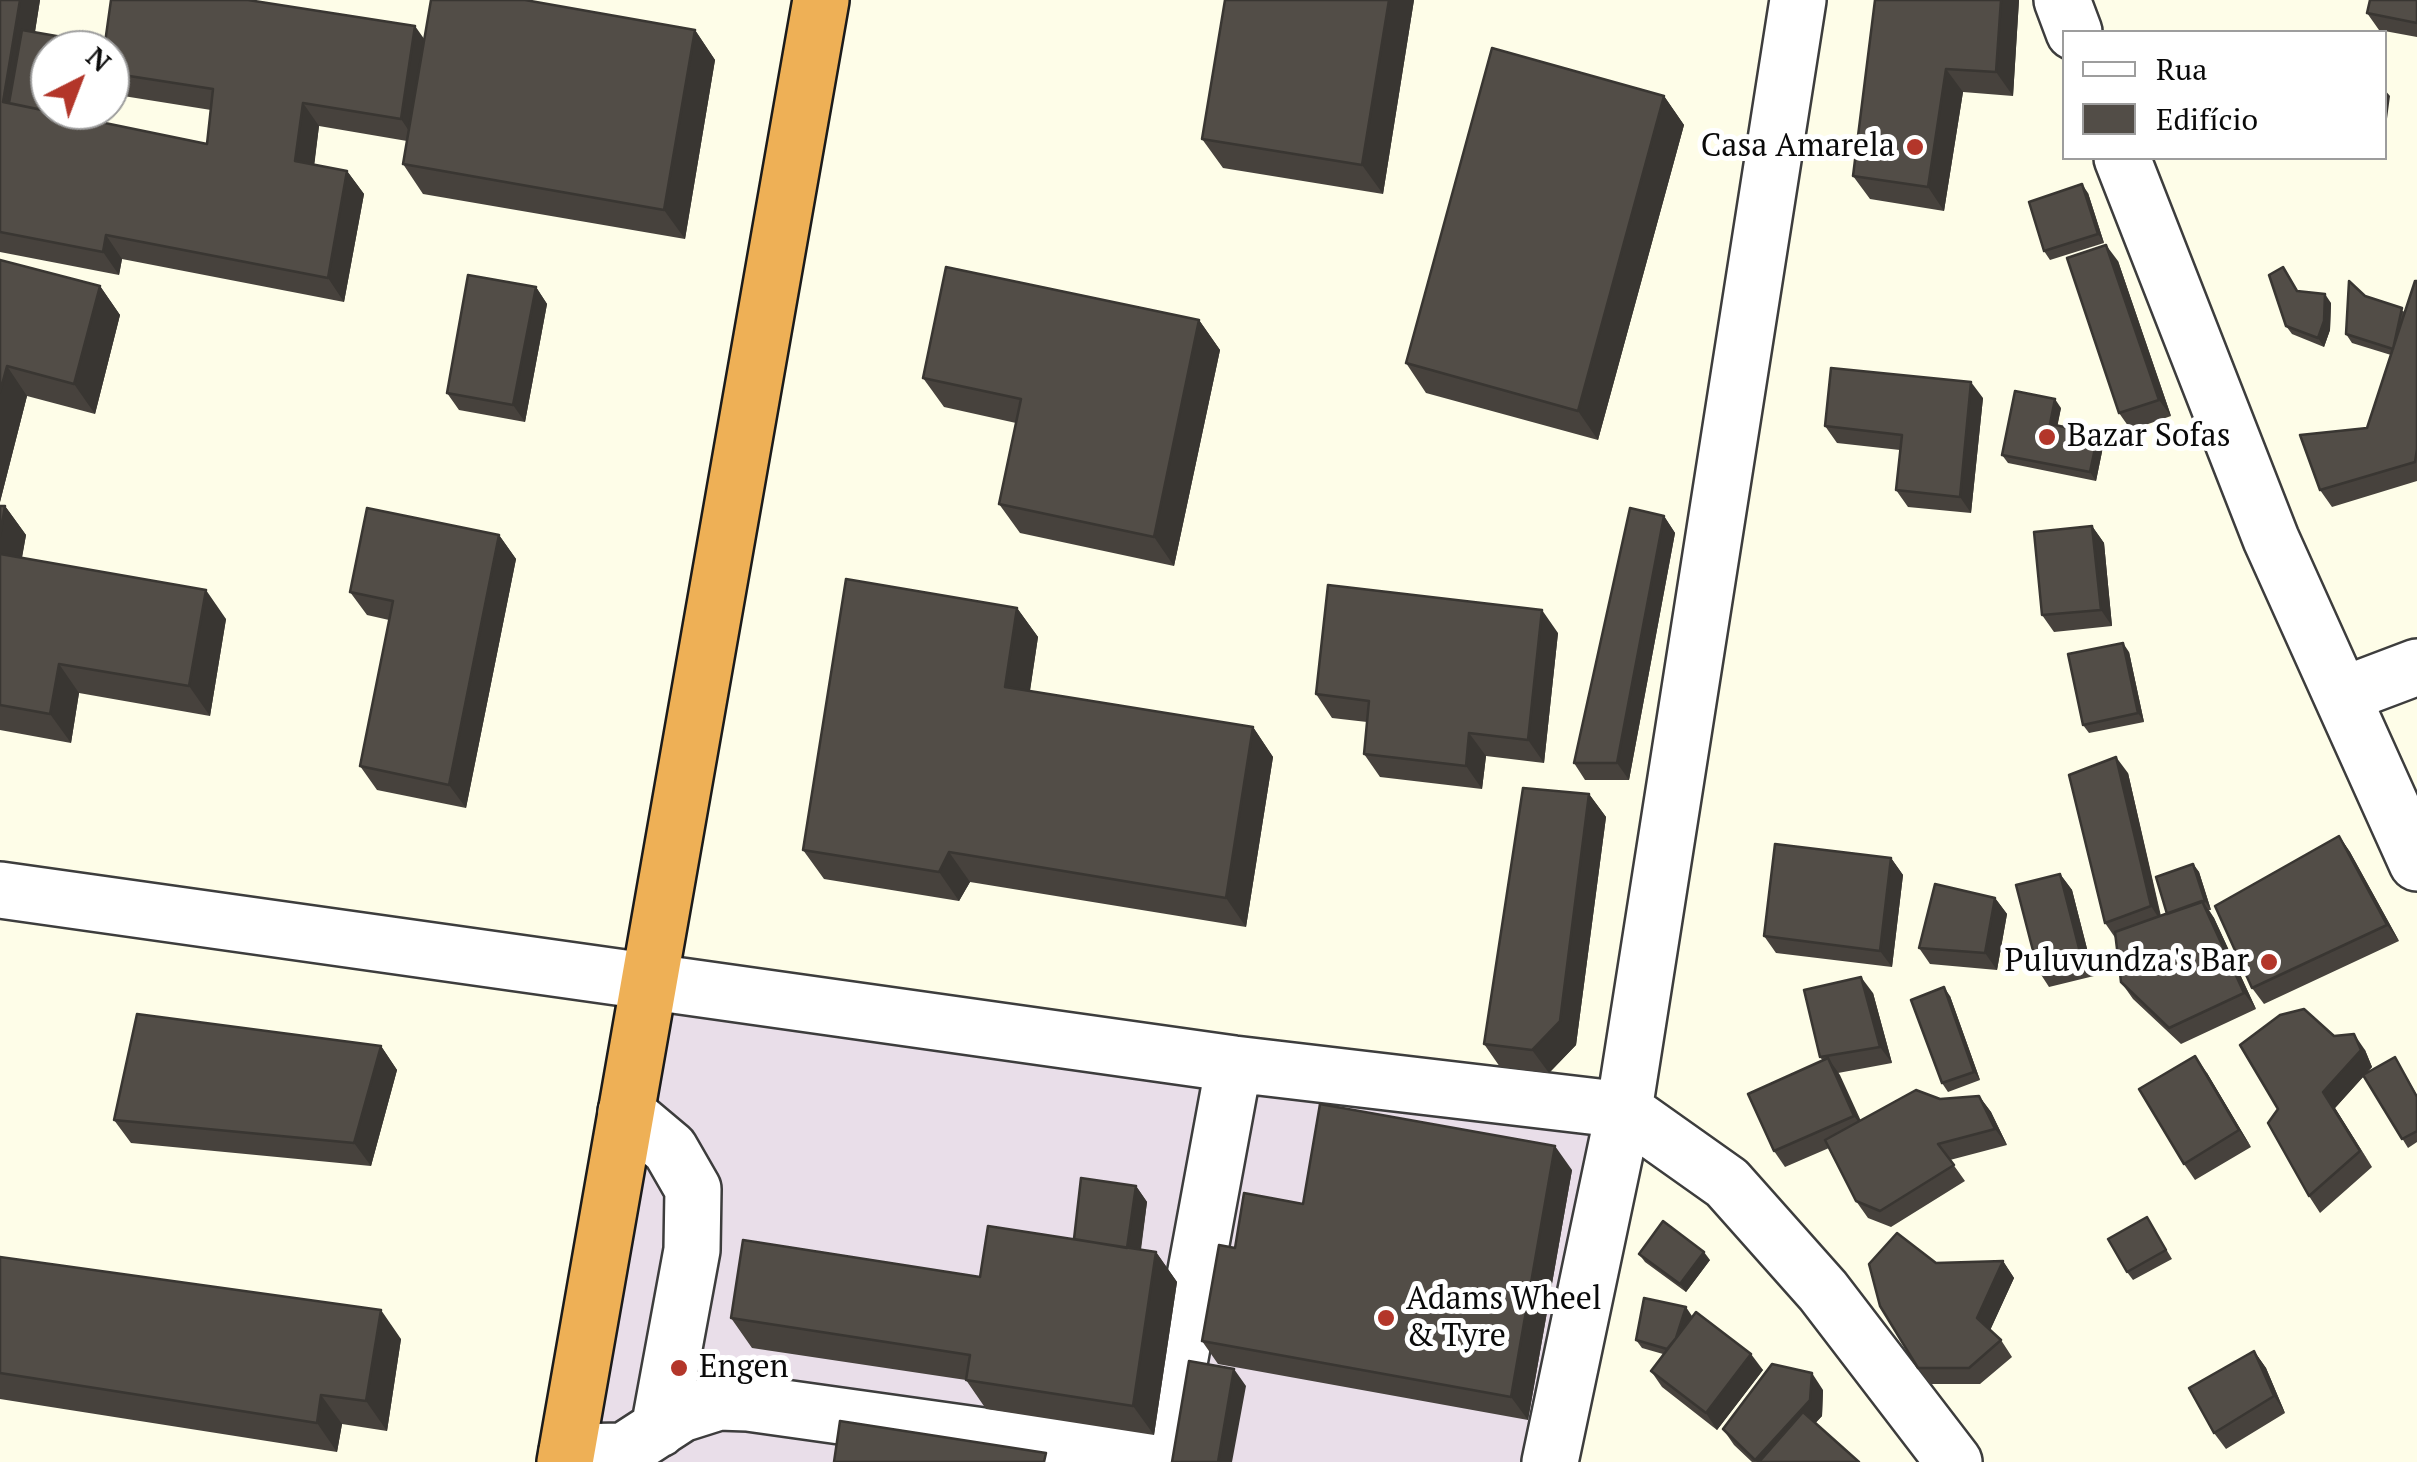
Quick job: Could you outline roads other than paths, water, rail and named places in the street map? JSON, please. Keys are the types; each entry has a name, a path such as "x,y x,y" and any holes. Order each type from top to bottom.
{"highway":[{"path":"566,1457 820,0"}],"street":[{"path":"1550,1462 1624,1110 1798,0"},
{"path":"2062,0 2073,30"},
{"path":"2123,160 2271,539 2417,863"},
{"path":"2343,695 2417,667"},
{"path":"0,890 1234,1064 1624,1110 1727,1183 1823,1291 1954,1462"},
{"path":"566,1457 624,1451 681,1414 718,1402 1161,1461 1234,1064"},
{"path":"626,1112 670,1149 692,1190 692,1250 658,1429"}],"place":[{"name":"Casa Amarela","path":"1915,147"},
{"name":"Bazar Sofas","path":"2047,437"},
{"name":"Puluvundza's Bar","path":"2269,962"},
{"name":"Adams Wheel & Tyre","path":"1386,1318"},
{"name":"Engen","path":"679,1368"}]}
